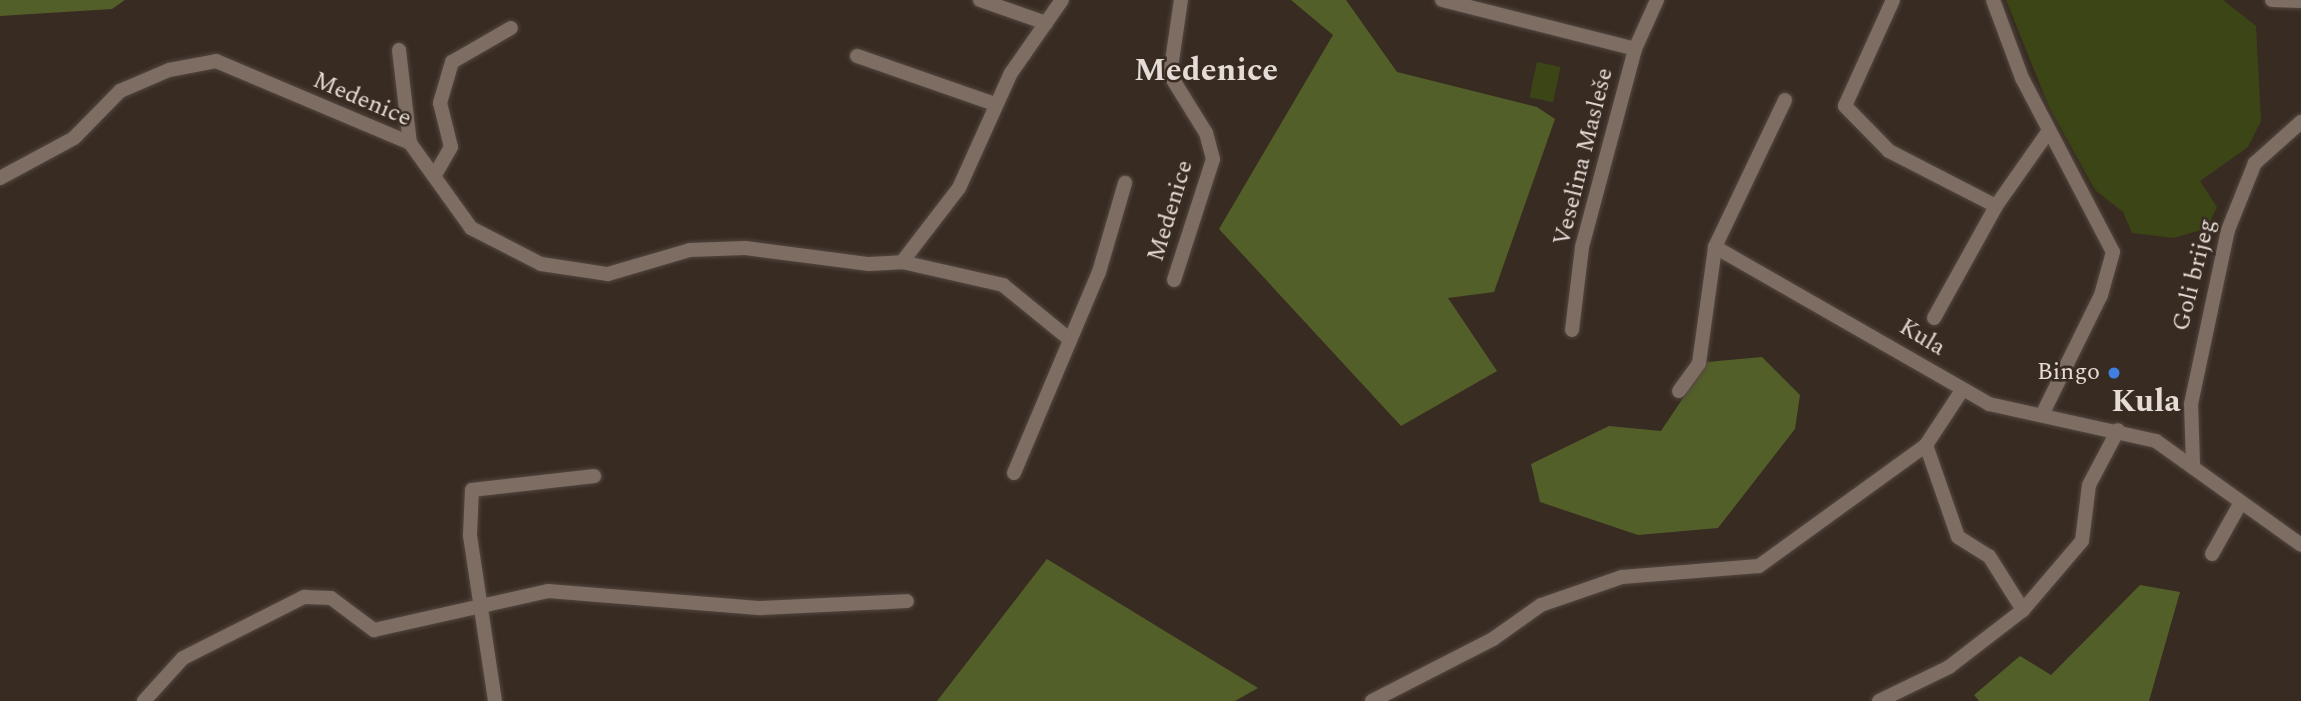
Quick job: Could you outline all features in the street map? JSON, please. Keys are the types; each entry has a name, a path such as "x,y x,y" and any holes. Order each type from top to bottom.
{"street":[{"path":"980,0 1046,23"},
{"path":"902,262 959,188 995,104 1062,0"},
{"name":"Medenice","path":"1174,280 1213,159 1206,133 1170,75 1181,0"},
{"path":"1442,0 1635,49"},
{"name":"Veselina Masleše","path":"1572,330 1582,247 1635,49 1657,0"},
{"path":"1893,0 1846,106 1889,150 1996,206"},
{"path":"1993,0 2048,132 2113,252 2101,295 2042,415"},
{"path":"2272,0 2301,1"},
{"path":"436,173 451,147 440,103 452,62 511,28"},
{"path":"400,50 410,143"},
{"path":"857,55 995,104"},
{"name":"Medenice","path":"0,178 74,138 120,91 169,70 216,61 410,143 436,173 471,228 541,264 608,274 690,250 746,248 869,264 902,262 1003,285 1069,338"},
{"path":"1679,391 1699,363 1715,247 1786,100"},
{"name":"Goli brijeg","path":"2193,463 2190,404 2228,230 2255,163 2301,122"},
{"path":"1934,318 1996,206 2048,132"},
{"path":"1014,473 1099,272 1125,183"},
{"name":"Kula","path":"1715,247 1921,362 1961,392 2042,415 2118,430 2193,463 2240,504 2301,545"},
{"path":"1372,701 1493,639 1541,605 1622,577 1759,566 1926,444 1961,392"},
{"path":"1880,701 1949,667 2023,610 2082,541 2089,485 2118,430"},
{"path":"1926,444 1958,537 1989,556 2023,610"},
{"path":"495,701 486,607 470,535 472,490 594,475"},
{"path":"2212,554 2240,504"},
{"path":"144,701 183,658 304,597 331,598 374,630 548,591 761,608 907,601"}],"green space":[{"path":"0,0 125,0 112,9 0,16"},
{"path":"1291,0 1346,0 1397,72 1537,107 1555,119 1494,292 1448,298 1497,371 1401,426 1219,229 1333,35"},
{"path":"2006,0 2223,0 2256,26 2261,121 2248,147 2200,181 2217,207 2207,228 2174,238 2132,233 2123,212 2095,190 2049,107"},
{"path":"1537,62 1560,67 1553,102 1530,97"},
{"path":"1762,357 1800,395 1795,429 1718,528 1638,535 1540,502 1531,464 1609,426 1661,431 1707,362"},
{"path":"1047,559 1258,688 1235,701 937,701"},
{"path":"2140,585 2180,592 2149,701 1979,701 1974,695 2020,656 2051,675"}],"place":[{"name":"Bingo","path":"2114,373"}],"district":[{"name":"Medenice","path":"1206,71"},
{"name":"Kula","path":"2146,402"}]}
